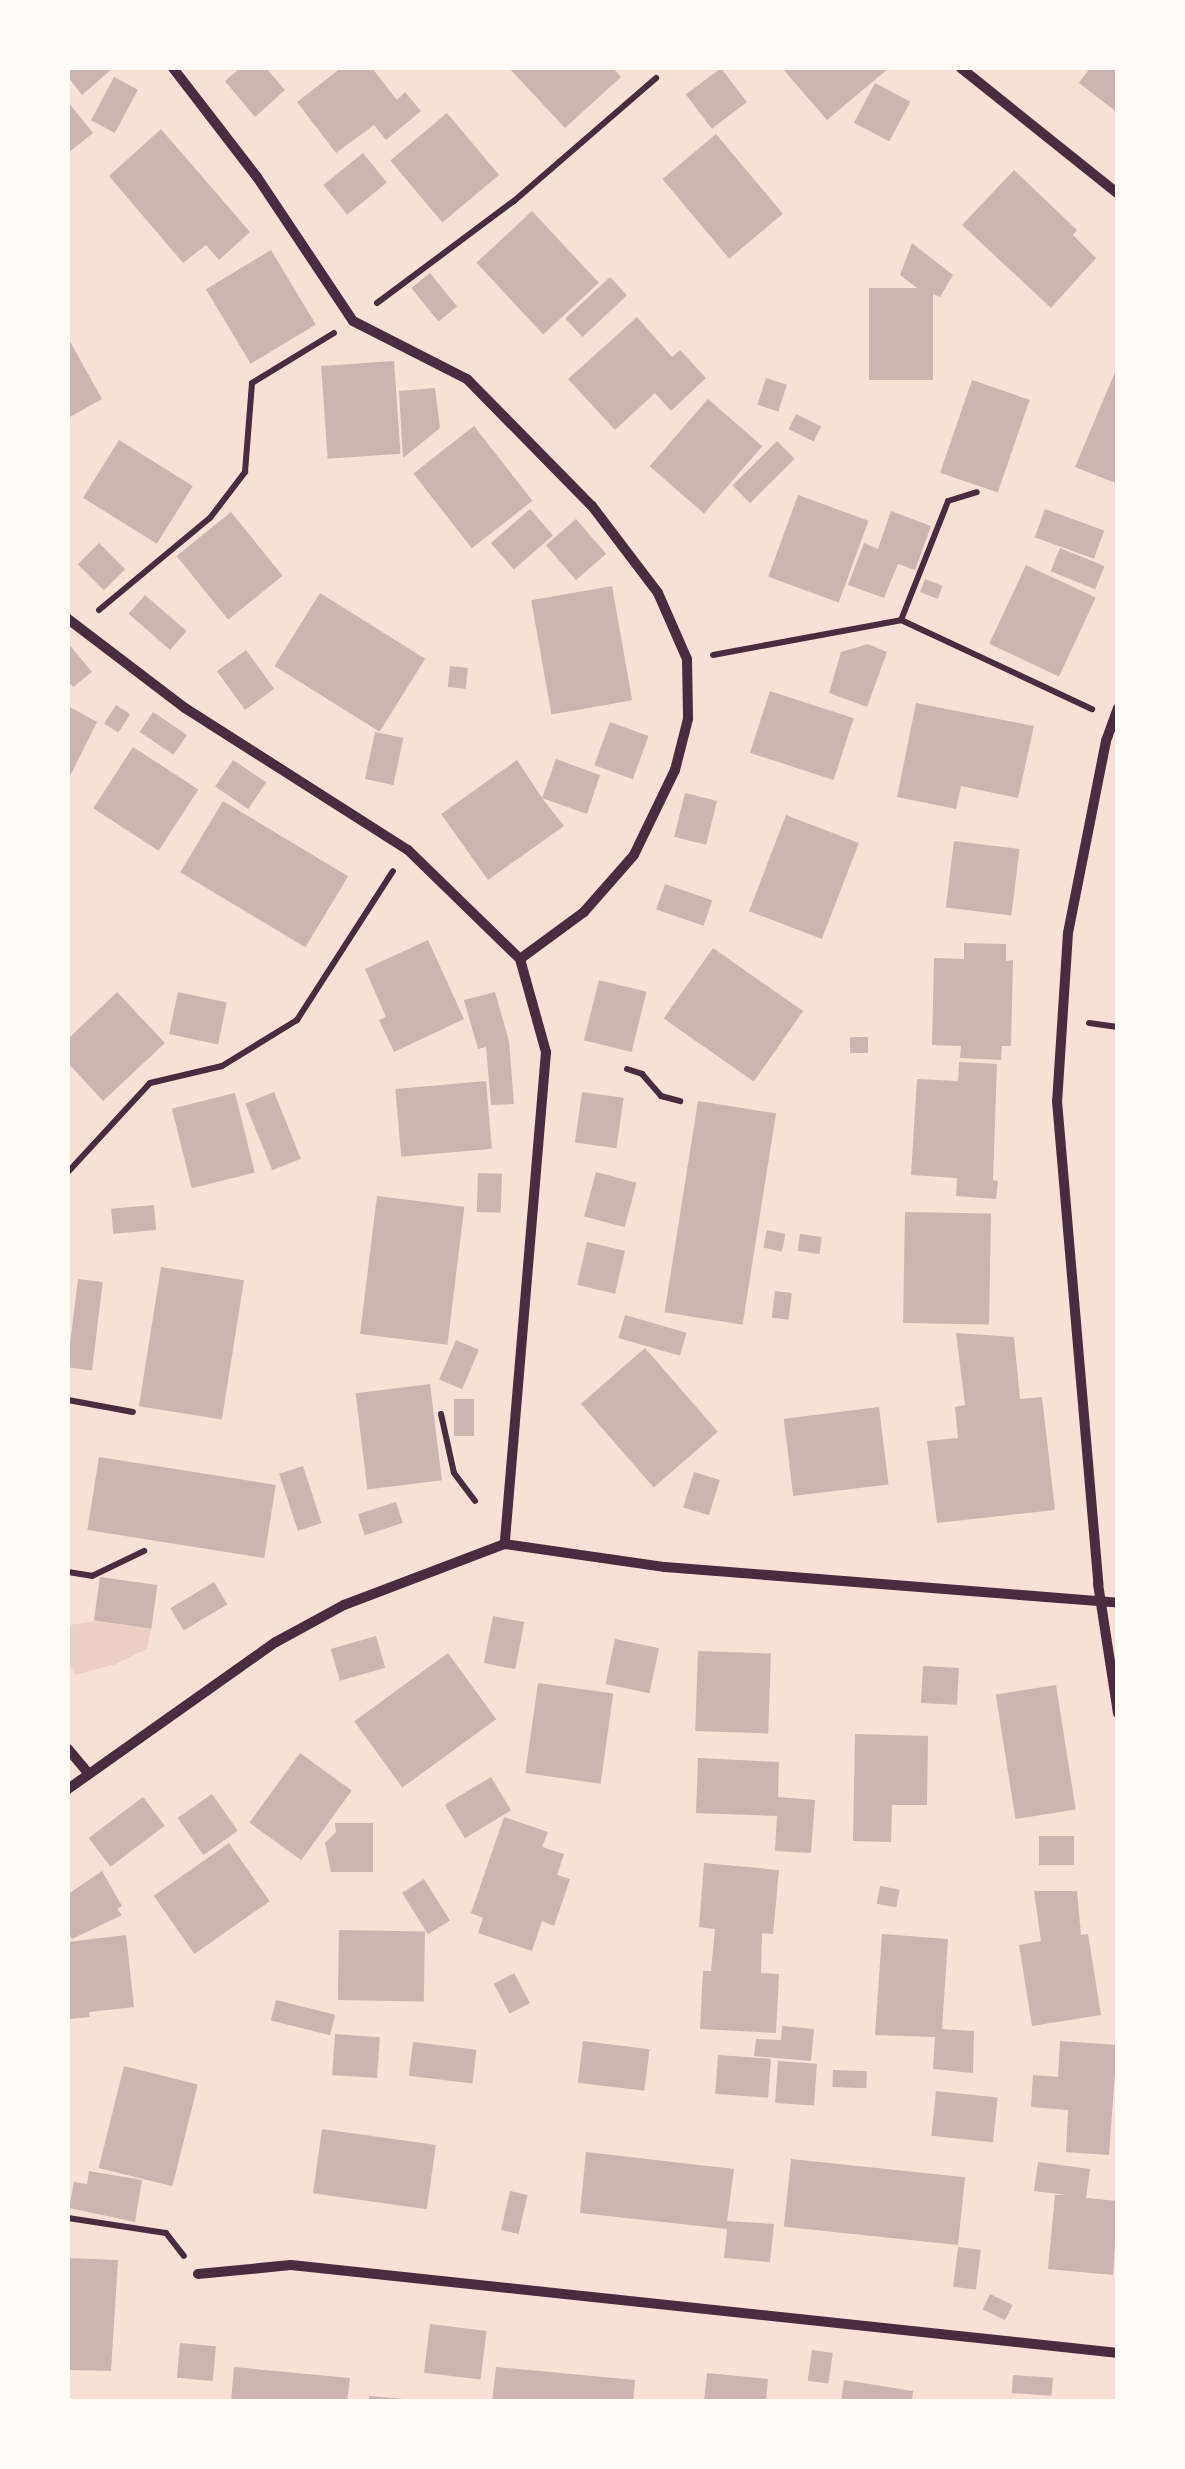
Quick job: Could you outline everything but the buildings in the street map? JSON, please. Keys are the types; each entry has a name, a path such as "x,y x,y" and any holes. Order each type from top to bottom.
{"street":[{"path":"173,68 257,177 354,320 467,378 592,506 658,592 687,659 688,720 675,770 634,855 584,912 520,959"},
{"path":"966,69 1118,194"},
{"path":"68,619 185,708 408,850 520,959 546,1052 505,1544"},
{"path":"1116,713 1068,934 1058,1102 1100,1601 1118,1713"},
{"path":"68,1790 87,1772 276,1642 344,1605 505,1544 666,1567 1118,1603"},
{"path":"68,1748 87,1772"},
{"path":"198,2274 291,2266 1118,2352"}],"path":[{"path":"901,620 948,501 976,492"},
{"path":"687,659 901,620 1116,713"},
{"path":"68,1172 150,1084 222,1066 297,1020 408,850"},
{"path":"627,1069 642,1074 661,1096 680,1101"},
{"path":"68,1400 134,1412"},
{"path":"441,1414 454,1473 476,1501"},
{"path":"68,1572 92,1576 144,1551"},
{"path":"68,2218 166,2234 198,2274"}],"shaded area":[{"path":"94,1621 151,1629 147,1649 116,1664 75,1675 68,1662 70,1625"}]}
